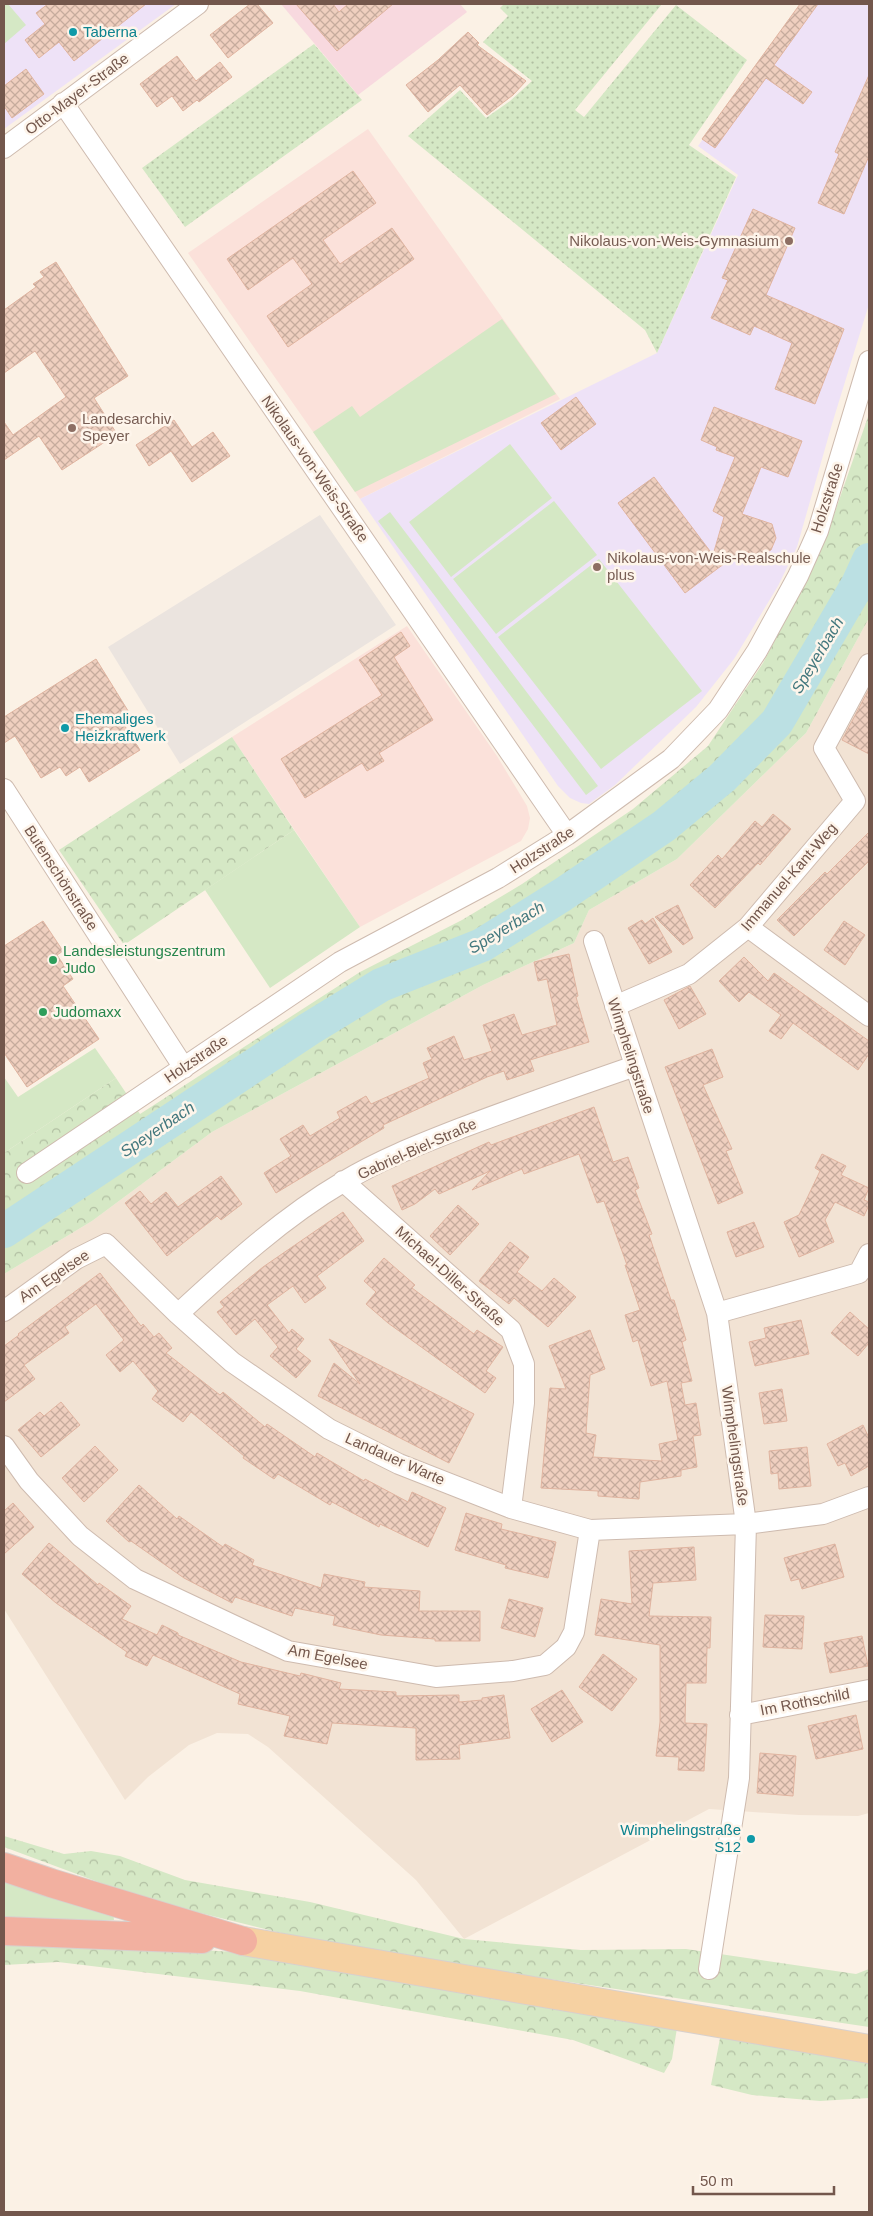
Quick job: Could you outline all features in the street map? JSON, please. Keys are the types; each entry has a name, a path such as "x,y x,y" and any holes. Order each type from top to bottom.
{"highway":[{"path":"4,1866 51,1883 243,1941"},
{"path":"4,1931 243,1941"}],"main road":[{"path":"243,1941 869,2049"}],"street":[{"name":"Otto-Mayer-Straße","path":"4,148 198,4"},
{"name":"Nikolaus-von-Weis-Straße","path":"63,103 567,835"},
{"name":"Holzstraße","path":"28,1173 340,962 498,878 567,835 671,759 718,710 757,651 798,576 818,531 869,361"},
{"path":"862,804 824,748 869,664"},
{"name":"Butenschönstraße","path":"4,790 184,1068"},
{"name":"Immanuel-Kant-Weg","path":"615,1006 689,974 748,927 862,804"},
{"path":"748,927 869,1016"},
{"name":"Wimphelingstraße","path":"594,941 717,1313 746,1524 739,1778 709,1969"},
{"name":"Gabriel-Biel-Straße","path":"178,1314 233,1264 286,1220 343,1181 416,1145 519,1106 635,1066"},
{"name":"Michael-Diller-Straße","path":"343,1181 511,1330 524,1364 524,1403 511,1508"},
{"name":"Landauer Warte","path":"106,1244 178,1314 232,1362 329,1429 399,1464 511,1508 590,1530 746,1524 823,1514 869,1498"},
{"name":"Am Egelsee","path":"4,1311 76,1259 106,1244"},
{"path":"717,1313 864,1278 869,1254"},
{"name":"Am Egelsee","path":"4,1446 29,1481 80,1536 135,1579 288,1650 436,1677 513,1672 545,1665 566,1647 574,1632 590,1530"},
{"name":"Im Rothschild","path":"740,1715 869,1690"}],"shaded area":[{"path":"4,4 176,4 4,129"},
{"path":"281,4 460,4 467,12 358,95"},
{"name":"Nikolaus-von-Weis-Realschule plus","path":"800,4 869,4 869,304 797,547 778,586 734,659 696,707 615,785 589,804 581,803 570,798 558,786 360,499 657,353 738,175 698,146"},
{"path":"368,129 560,399 360,499 188,253"},
{"path":"320,515 396,625 180,764 108,647"},
{"path":"869,618 869,1813 858,1816 799,1815 709,1809 464,1939 416,1880 268,1747 248,1734 217,1733 189,1745 148,1777 125,1800 4,1609 4,1274 92,1221 212,1132 483,985 574,943 589,910 677,859 806,733"},
{"path":"407,626 497,756 527,806 530,818 528,829 521,841 360,927 232,737"}],"green space":[{"path":"4,4 8,4 26,25 4,44"},
{"path":"504,4 662,4 575,110 584,117 676,5 747,60 689,145 736,177 657,353 645,330 408,136 460,90 486,118 510,101 532,81 483,42 508,16 500,8"},
{"path":"314,44 362,100 185,227 142,168"},
{"path":"502,319 556,394 355,492 313,432 352,406 360,417"},
{"path":"869,414 869,618 806,733 677,859 589,910 574,943 483,985 212,1132 92,1221 4,1274 4,1153 116,1078 140,1114 360,972 462,920 522,884 633,809 708,746 763,663 798,596 830,526"},
{"path":"510,444 552,498 451,577 409,522"},
{"path":"554,501 597,555 496,634 453,579"},
{"path":"390,512 598,786 586,795 378,521"},
{"path":"599,559 702,691 601,769 498,637"},
{"path":"232,737 294,830 124,945 59,850"},
{"path":"294,830 360,927 270,988 205,890"},
{"path":"95,1048 116,1078 4,1153 4,1077 18,1097"},
{"path":"4,1836 64,1854 91,1851 120,1856 185,1880 310,1902 464,1939 581,1950 686,1949 856,1974 869,1969 869,2027 389,1955 277,1932 144,1899 4,1847"},
{"path":"4,1877 113,1913 114,1920 4,1920"},
{"path":"4,1945 124,1945 249,1953 677,2028 672,2059 664,2073 573,2040 300,1991 58,1962 4,1965"},
{"path":"721,2033 869,2057 869,2098 820,2101 752,2095 711,2085"}],"building":[{"name":"Taberna","path":"48,4 146,4 74,61 59,42 39,58 25,40 45,24 36,13"},
{"path":"250,4 257,4 273,23 228,58 210,35"},
{"path":"296,4 333,4 339,12 348,4 393,4 337,51"},
{"path":"800,4 818,4 774,65 812,92 803,104 766,78 715,148 702,139"},
{"path":"468,32 479,43 477,45 526,81 513,95 487,115 460,85 428,112 406,85 438,60"},
{"path":"177,56 196,81 220,62 232,77 199,102 197,100 183,111 172,96 157,107 140,84"},
{"path":"26,69 44,94 12,118 4,106 4,86"},
{"path":"869,75 869,156 844,214 818,203 839,154 835,152"},
{"path":"353,171 376,203 323,240 340,264 392,228 414,259 288,347 267,316 312,284 293,258 248,290 227,259"},
{"path":"753,209 795,228 766,295 844,329 815,404 775,389 792,343 754,326 750,335 711,318 728,280 722,278"},
{"path":"56,262 128,376 94,398 117,434 62,470 39,436 4,460 4,422 13,435 66,397 35,351 4,373 4,310 36,287 33,284 44,277 40,272"},
{"path":"576,397 596,424 561,450 541,423"},
{"path":"714,407 802,441 788,477 761,467 742,514 772,524 776,538 771,550 756,556 745,551 685,593 618,503 654,477 713,555 724,517 713,511 735,457 716,450 717,447 701,440"},
{"path":"174,420 192,447 213,432 230,456 192,482 171,451 149,466 136,445"},
{"path":"401,632 410,646 394,657 433,720 379,753 384,761 367,771 362,763 305,798 281,759 382,695 359,660"},
{"name":"Ehemaliges Heizkraftwerk","path":"96,659 130,714 121,720 140,750 89,782 80,767 66,776 60,767 41,778 15,736 4,743 4,717"},
{"path":"869,689 869,754 842,740"},
{"path":"773,814 791,829 760,865 758,863 715,908 690,885 718,855 722,859 755,821 762,827"},
{"path":"869,832 869,861 794,936 777,920 825,872 827,874"},
{"path":"678,905 693,938 683,945 655,917"},
{"path":"653,918 672,952 649,964 628,928 642,920 645,924"},
{"name":"Judomaxx","path":"43,921 63,951 57,955 73,979 63,986 99,1039 27,1087 4,1053 4,946"},
{"path":"844,921 865,935 845,965 824,950"},
{"path":"569,954 578,996 576,997 589,1042 530,1060 534,1071 507,1080 504,1071 487,1077 383,1125 384,1128 276,1193 264,1173 291,1156 280,1139 303,1125 310,1136 340,1118 337,1112 366,1096 371,1104 429,1078 423,1063 432,1059 427,1048 454,1036 464,1060 492,1051 483,1025 514,1014 522,1035 557,1025 547,979 538,981 534,962"},
{"path":"744,957 768,981 774,973 869,1041 869,1054 858,1070 793,1023 781,1039 769,1031 781,1015 749,992 739,1002 719,981"},
{"path":"690,986 706,1014 679,1029 664,1000"},
{"path":"712,1049 723,1077 703,1085 732,1149 726,1151 743,1193 718,1204 665,1067"},
{"path":"594,1107 613,1162 628,1157 639,1188 635,1190 652,1234 649,1235 671,1300 674,1300 686,1340 682,1342 692,1381 681,1383 685,1405 696,1403 701,1435 693,1436 697,1467 681,1470 681,1476 640,1482 639,1499 598,1496 598,1491 541,1488 550,1388 566,1389 549,1346 590,1330 605,1369 590,1375 586,1433 596,1435 593,1457 662,1461 659,1444 678,1440 667,1381 651,1386 638,1340 633,1342 625,1315 640,1310 625,1265 627,1265 604,1201 597,1203 579,1154 524,1174 522,1169 472,1190 490,1171 439,1194 435,1189 415,1204 402,1210 392,1186 489,1142 491,1145"},
{"path":"822,1154 846,1166 841,1175 869,1188 864,1200 869,1202 869,1205 864,1216 835,1202 825,1220 834,1242 799,1257 784,1222 799,1215 820,1171 815,1168"},
{"path":"221,1176 242,1204 221,1220 217,1216 167,1256 125,1203 140,1191 151,1204 166,1192 178,1207"},
{"path":"458,1205 479,1224 450,1255 430,1236"},
{"path":"343,1212 364,1241 317,1276 326,1288 305,1303 293,1286 267,1305 289,1333 292,1329 304,1339 296,1349 311,1361 296,1378 270,1356 278,1347 255,1319 236,1335 217,1312 224,1307 220,1302 263,1267"},
{"path":"754,1222 764,1247 736,1257 727,1232"},
{"path":"510,1242 529,1257 517,1272 542,1291 554,1278 576,1297 548,1327 514,1298 509,1304 479,1281"},
{"path":"384,1258 415,1285 412,1288 474,1334 477,1330 503,1347 486,1371 496,1378 485,1393 388,1323 366,1304 376,1292 364,1281"},
{"path":"100,1273 141,1326 143,1324 154,1337 159,1333 172,1348 166,1353 220,1395 223,1392 265,1427 267,1424 315,1457 317,1453 364,1481 365,1479 408,1502 412,1492 446,1508 428,1547 380,1524 379,1527 332,1502 330,1505 278,1474 274,1479 243,1458 244,1456 191,1412 183,1422 152,1399 158,1391 133,1361 120,1372 106,1355 124,1340 96,1304 65,1327 69,1333 24,1365 35,1379 4,1402 4,1346"},
{"path":"850,1312 869,1329 869,1343 858,1356 831,1333"},
{"path":"801,1320 809,1354 755,1366 749,1342 766,1338 764,1328"},
{"path":"329,1339 474,1414 449,1463 318,1396 334,1363 360,1384"},
{"path":"782,1389 787,1421 764,1424 759,1393"},
{"path":"61,1402 80,1425 41,1457 18,1430 40,1412 44,1416"},
{"path":"863,1425 869,1438 869,1466 851,1476 845,1463 838,1466 827,1444"},
{"path":"95,1446 118,1470 84,1502 62,1478"},
{"path":"807,1447 811,1486 779,1489 778,1473 771,1474 769,1451"},
{"path":"139,1485 177,1519 179,1516 223,1547 225,1544 254,1560 252,1565 321,1588 324,1574 365,1582 364,1587 420,1591 419,1611 480,1611 480,1641 435,1641 435,1639 381,1635 333,1625 335,1616 295,1608 292,1616 235,1597 232,1603 184,1578 131,1541 129,1542 106,1521"},
{"path":"13,1503 34,1527 4,1554 4,1511"},
{"path":"466,1513 502,1524 501,1529 556,1542 548,1578 505,1568 506,1565 455,1550"},
{"path":"49,1543 98,1585 99,1583 131,1606 122,1619 157,1635 162,1625 178,1633 178,1635 241,1662 300,1676 301,1673 341,1683 339,1689 396,1692 396,1696 459,1695 459,1702 482,1700 482,1698 504,1695 510,1738 459,1745 460,1759 416,1760 416,1728 332,1723 327,1744 284,1736 290,1716 238,1704 240,1694 153,1655 147,1666 125,1656 127,1652 56,1603 22,1574"},
{"path":"835,1544 844,1577 802,1589 799,1579 791,1581 784,1558"},
{"path":"694,1547 696,1580 653,1583 649,1616 711,1617 710,1648 707,1648 706,1683 686,1683 685,1723 707,1724 704,1771 678,1770 679,1757 656,1756 660,1722 660,1645 595,1635 601,1599 632,1604 629,1551"},
{"path":"509,1599 543,1608 535,1637 501,1628"},
{"path":"765,1615 804,1616 802,1649 763,1647"},
{"path":"862,1636 868,1666 830,1673 824,1643"},
{"path":"603,1654 637,1679 612,1711 579,1687"},
{"path":"562,1690 583,1722 552,1742 531,1709"},
{"path":"856,1715 863,1749 816,1759 808,1726"},
{"path":"760,1753 796,1756 793,1796 757,1793"}],"waterway":[{"name":"Speyerbach","path":"4,1231 309,1029 381,985 482,945 562,895 664,826 722,778 777,722 858,584 869,560"}],"place":[{"name":"Taberna","path":"73,32"},
{"name":"Nikolaus-von-Weis-Gymnasium","path":"789,241"},
{"name":"Landesarchiv Speyer","path":"72,428"},
{"name":"Nikolaus-von-Weis-Realschule plus","path":"597,567"},
{"name":"Ehemaliges Heizkraftwerk","path":"65,728"},
{"name":"Landesleistungszentrum Judo","path":"53,960"},
{"name":"Judomaxx","path":"43,1012"},
{"name":"Wimphelingstraße S12","path":"751,1839"}]}
